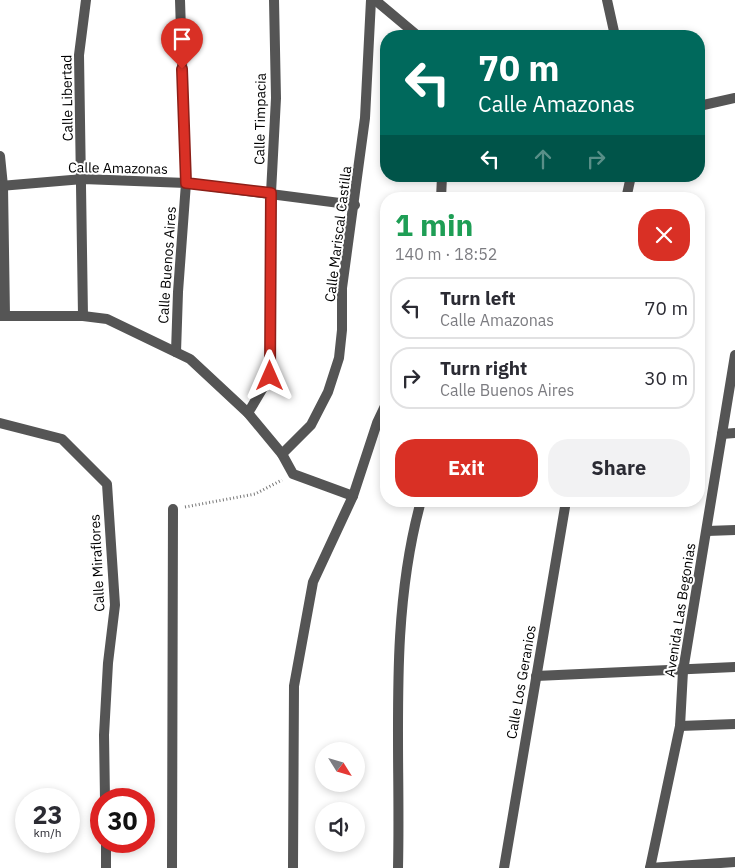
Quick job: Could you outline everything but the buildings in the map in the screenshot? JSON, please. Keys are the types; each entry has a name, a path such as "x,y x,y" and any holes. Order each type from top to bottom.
{"street":[{"name":"Calle Libertad","path":"83,316 83,179 79,55 86,0"},
{"name":"Calle Buenos Aires","path":"176,352 178,292 186,183 180,0"},
{"name":"Calle Timpacia","path":"248,414 270,376 271,193 276,98 274,0"},
{"path":"373,0 410,30"},
{"name":"Calle Mariscal Castilla","path":"282,454 311,425 328,392 339,358 342,330 342,288 355,205 365,118 373,0"},
{"path":"607,0 614,30"},
{"path":"705,105 735,98"},
{"path":"0,156 2,186 2,316 83,316 106,319 190,359 248,414 282,454 294,474 353,496"},
{"name":"Calle Amazonas","path":"2,186 83,179 186,183 355,205"},
{"name":"Avenida Las Begonias","path":"650,868 680,726 683,670 735,355"},
{"path":"293,868 294,686 313,582 353,496 380,417"},
{"name":"Calle Miraflores","path":"0,423 62,439 107,484 115,605 108,663 104,734 105,788"},
{"path":"722,434 735,433"},
{"path":"398,868 397,743 401,632 410,543 419,507"},
{"name":"Calle Los Geranios","path":"504,868 565,507"},
{"path":"172,868 173,510"},
{"path":"707,531 735,530"},
{"path":"536,676 735,667"},
{"path":"680,726 735,724"},
{"path":"106,853 106,868"},
{"path":"650,868 735,862"}],"path":[{"path":"173,510 255,494 294,474"}],"route":[{"path":"182,69 186,183 271,193 270,376"}]}
